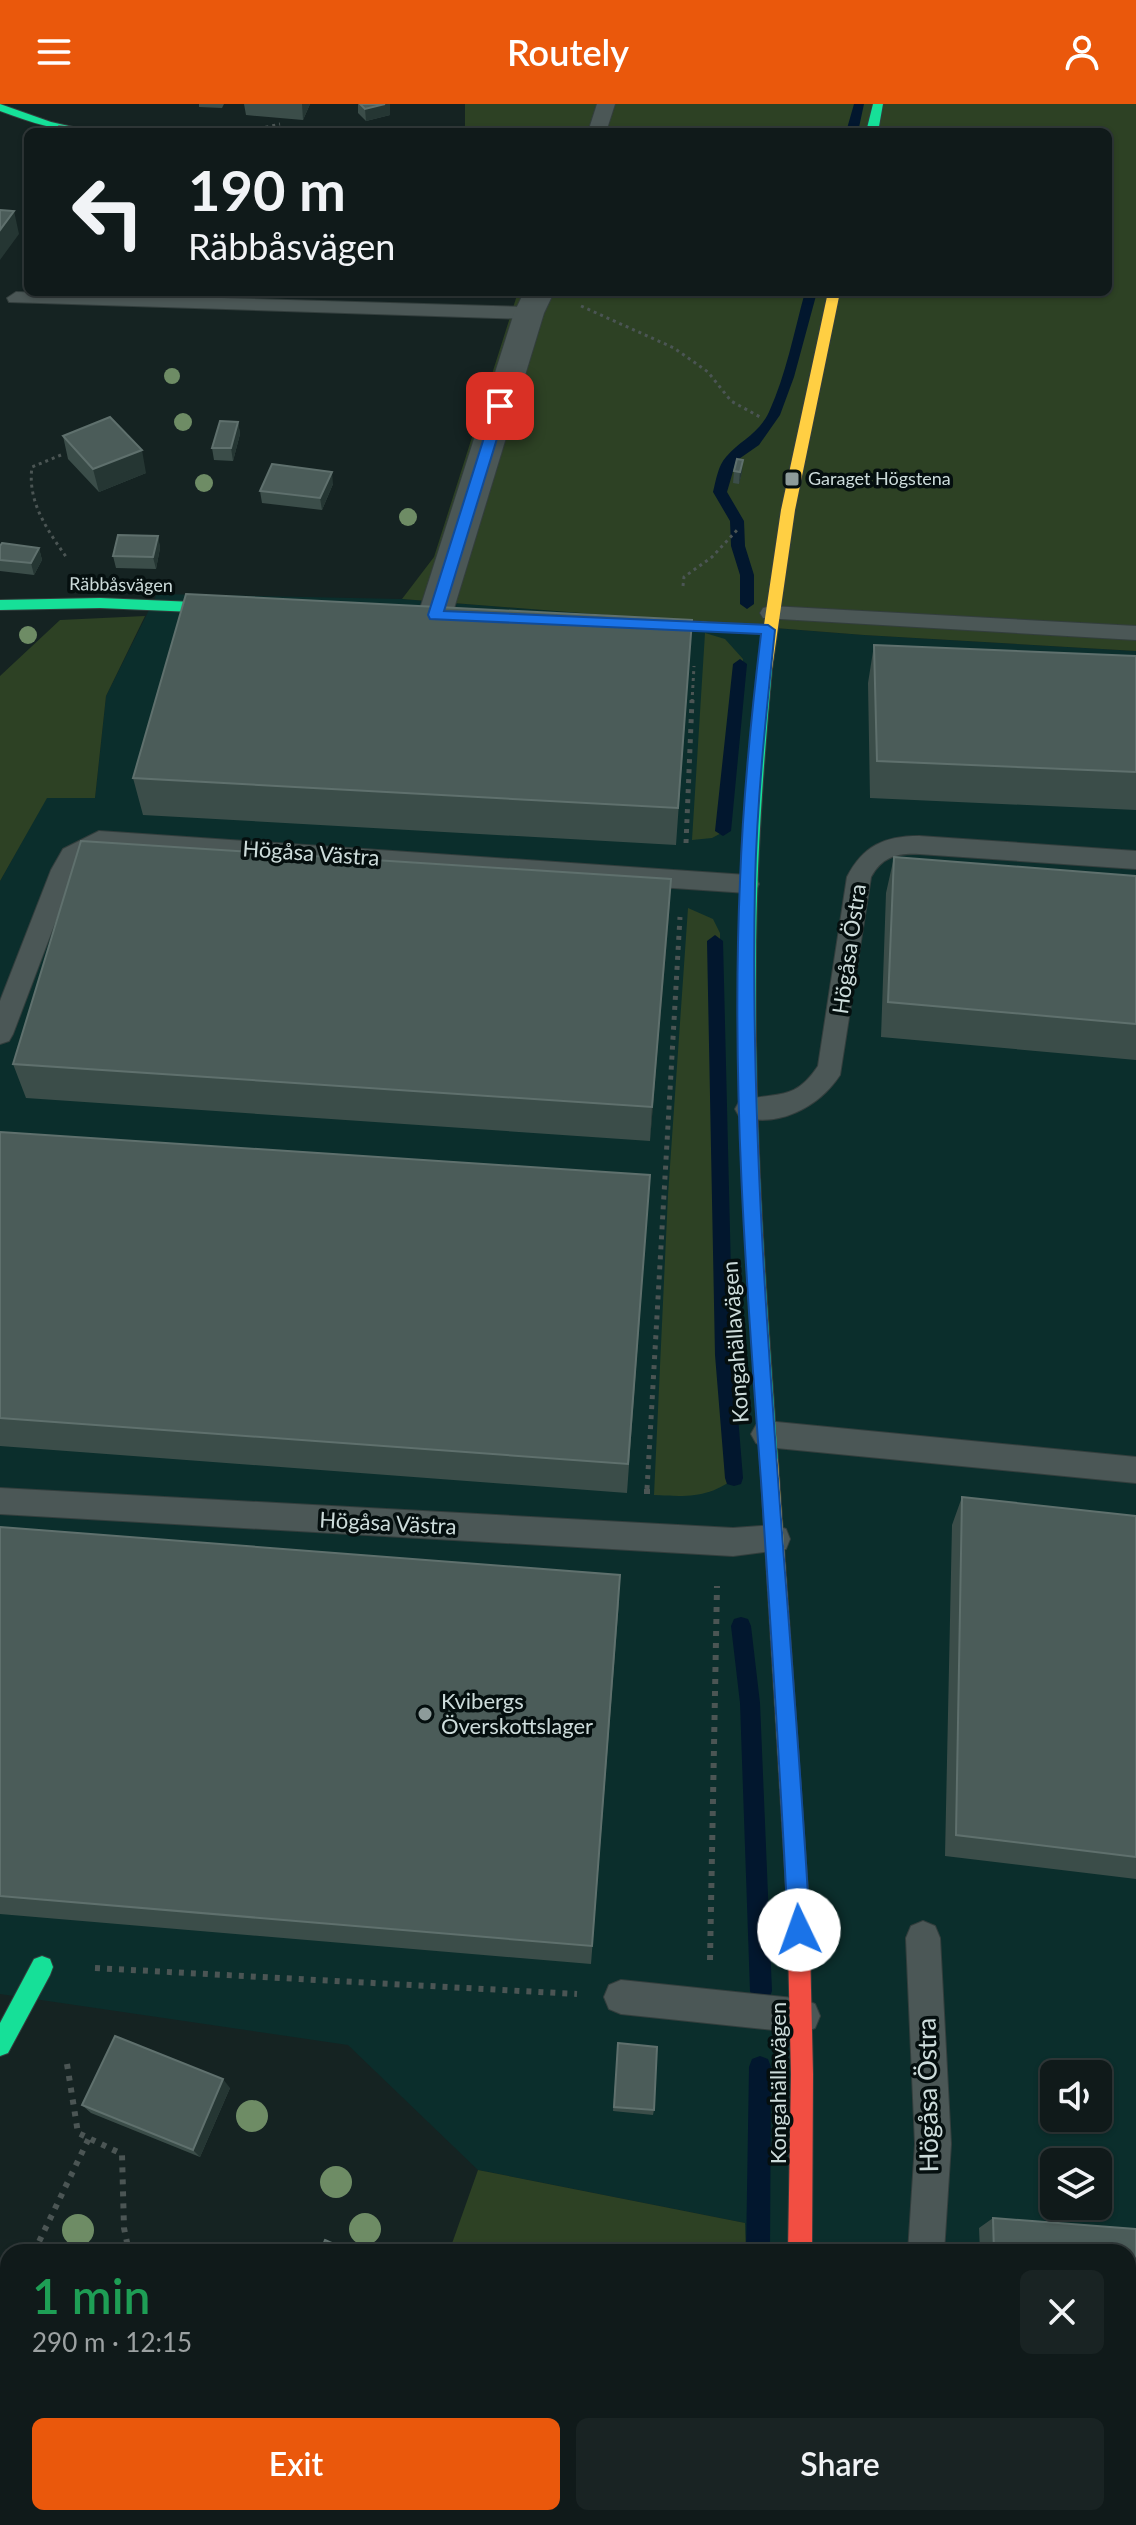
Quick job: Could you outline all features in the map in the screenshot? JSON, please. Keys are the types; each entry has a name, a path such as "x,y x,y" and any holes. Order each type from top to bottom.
{"street":[{"path":"873,128 878,104"},
{"path":"0,107 66,128"},
{"name":"Kongahällavägen","path":"800,2244 803,2016 793,1787 766,1434 748,1109 747,884 755,754 770,622 792,479 833,296"},
{"path":"432,616 534,303"},
{"name":"Räbbåsvägen","path":"0,605 100,603 264,610"},
{"path":"618,623 694,626 770,622"},
{"path":"0,2045 42,1967"}],"lane":[{"path":"598,128 606,104"},
{"path":"16,298 534,303"},
{"path":"770,622 1136,633"},
{"name":"Högåsa Västra","path":"0,1034 63,870 71,855 99,840 684,877 747,884"},
{"name":"Högåsa Östra","path":"748,1109 795,1105 820,1087 831,1068 859,877 874,854 888,847 919,845 1136,860"},
{"path":"766,1434 1136,1470"},
{"name":"Högåsa Västra","path":"0,1501 713,1540 775,1539"},
{"name":"Högåsa Östra","path":"923,1938 933,2144 927,2244"},
{"path":"621,1997 803,2016"}],"path":[{"path":"262,128 280,124"},
{"path":"571,302 674,348 708,372 731,401 761,418"},
{"path":"61,455 32,467 31,483 55,542 67,558"},
{"path":"645,1535 662,1187 684,877 696,637 682,595 684,577 712,557 742,526"},
{"path":"709,2005 718,1610 713,1540"},
{"path":"42,1967 188,1971 621,1997"},
{"path":"67,2064 78,2133 122,2154 126,2170 124,2223 128,2244"},
{"path":"38,2244 89,2138"}],"shaded area":[{"path":"157,594 402,599 864,635 1136,651 1136,2244 746,2244 745,2223 478,2170 348,2045 0,1994 0,881 47,797 95,798 106,696"}],"green space":[{"path":"465,104 1136,104 1136,651 864,635 402,599 434,557 517,296 1112,296 1112,128 465,128"},
{"path":"145,616 106,696 95,798 47,798 0,881 0,676 60,620"},
{"path":"705,633 725,639 743,659 727,830 712,838 692,840"},
{"path":"688,908 713,919 720,933 720,1111 740,1474 710,1492 667,1496 654,1495 668,1195"},
{"path":"478,2170 745,2223 746,2244 452,2244"}],"building":[{"path":"360,104 385,104 365,109"},
{"path":"0,210 14,211 0,230"},
{"path":"110,417 142,450 93,469 63,436"},
{"path":"220,421 238,422 231,448 212,448"},
{"path":"737,459 743,460 740,472 734,471"},
{"path":"272,464 332,472 320,498 260,491"},
{"path":"118,535 158,536 153,557 113,556"},
{"path":"2,543 39,548 31,563 0,560"},
{"path":"186,594 692,620 678,808 133,778"},
{"path":"874,645 1136,656 1136,772 877,761"},
{"path":"81,841 671,879 652,1107 13,1064"},
{"path":"894,857 1136,876 1136,1024 888,1002"},
{"path":"0,1132 650,1175 628,1464 0,1418"},
{"path":"962,1497 1136,1516 1136,1857 956,1835"},
{"path":"0,1527 620,1575 592,1946 0,1896"},
{"path":"115,2036 223,2079 193,2150 82,2105"},
{"path":"618,2043 657,2047 654,2110 614,2107"},
{"path":"993,2218 1136,2229 1136,2244 994,2244"}],"waterway":[{"path":"853,128 859,104"},
{"path":"747,604 747,575 738,546 737,521 720,492 723,476 731,459 754,442 774,415 788,377 810,296"},
{"path":"723,831 740,664"},
{"path":"715,941 724,1355 734,1478"},
{"path":"741,1626 750,1703 761,1991"},
{"path":"758,2244 760,2067"}],"traffic: fast":[{"path":"873,128 878,104"},
{"path":"0,107 66,128"},
{"path":"0,605 100,603 241,609"},
{"path":"765,669 750,867 748,1065 755,1263 769,1461"},
{"path":"0,2045 42,1967"}],"traffic: slow":[{"path":"765,669 788,510 833,296"},
{"path":"634,623 768,630"},
{"path":"769,1461 798,1905"}],"traffic: jam":[{"path":"798,1905 802,2074 800,2244"}],"place":[{"name":"Garaget Högstena","path":"792,479"},
{"name":"Kvibergs Överskottslager","path":"425,1714"}],"route":[{"path":"500,406 435,615 768,630 755,754 747,884 748,1109 753,1259 789,1725 799,1930"}]}
